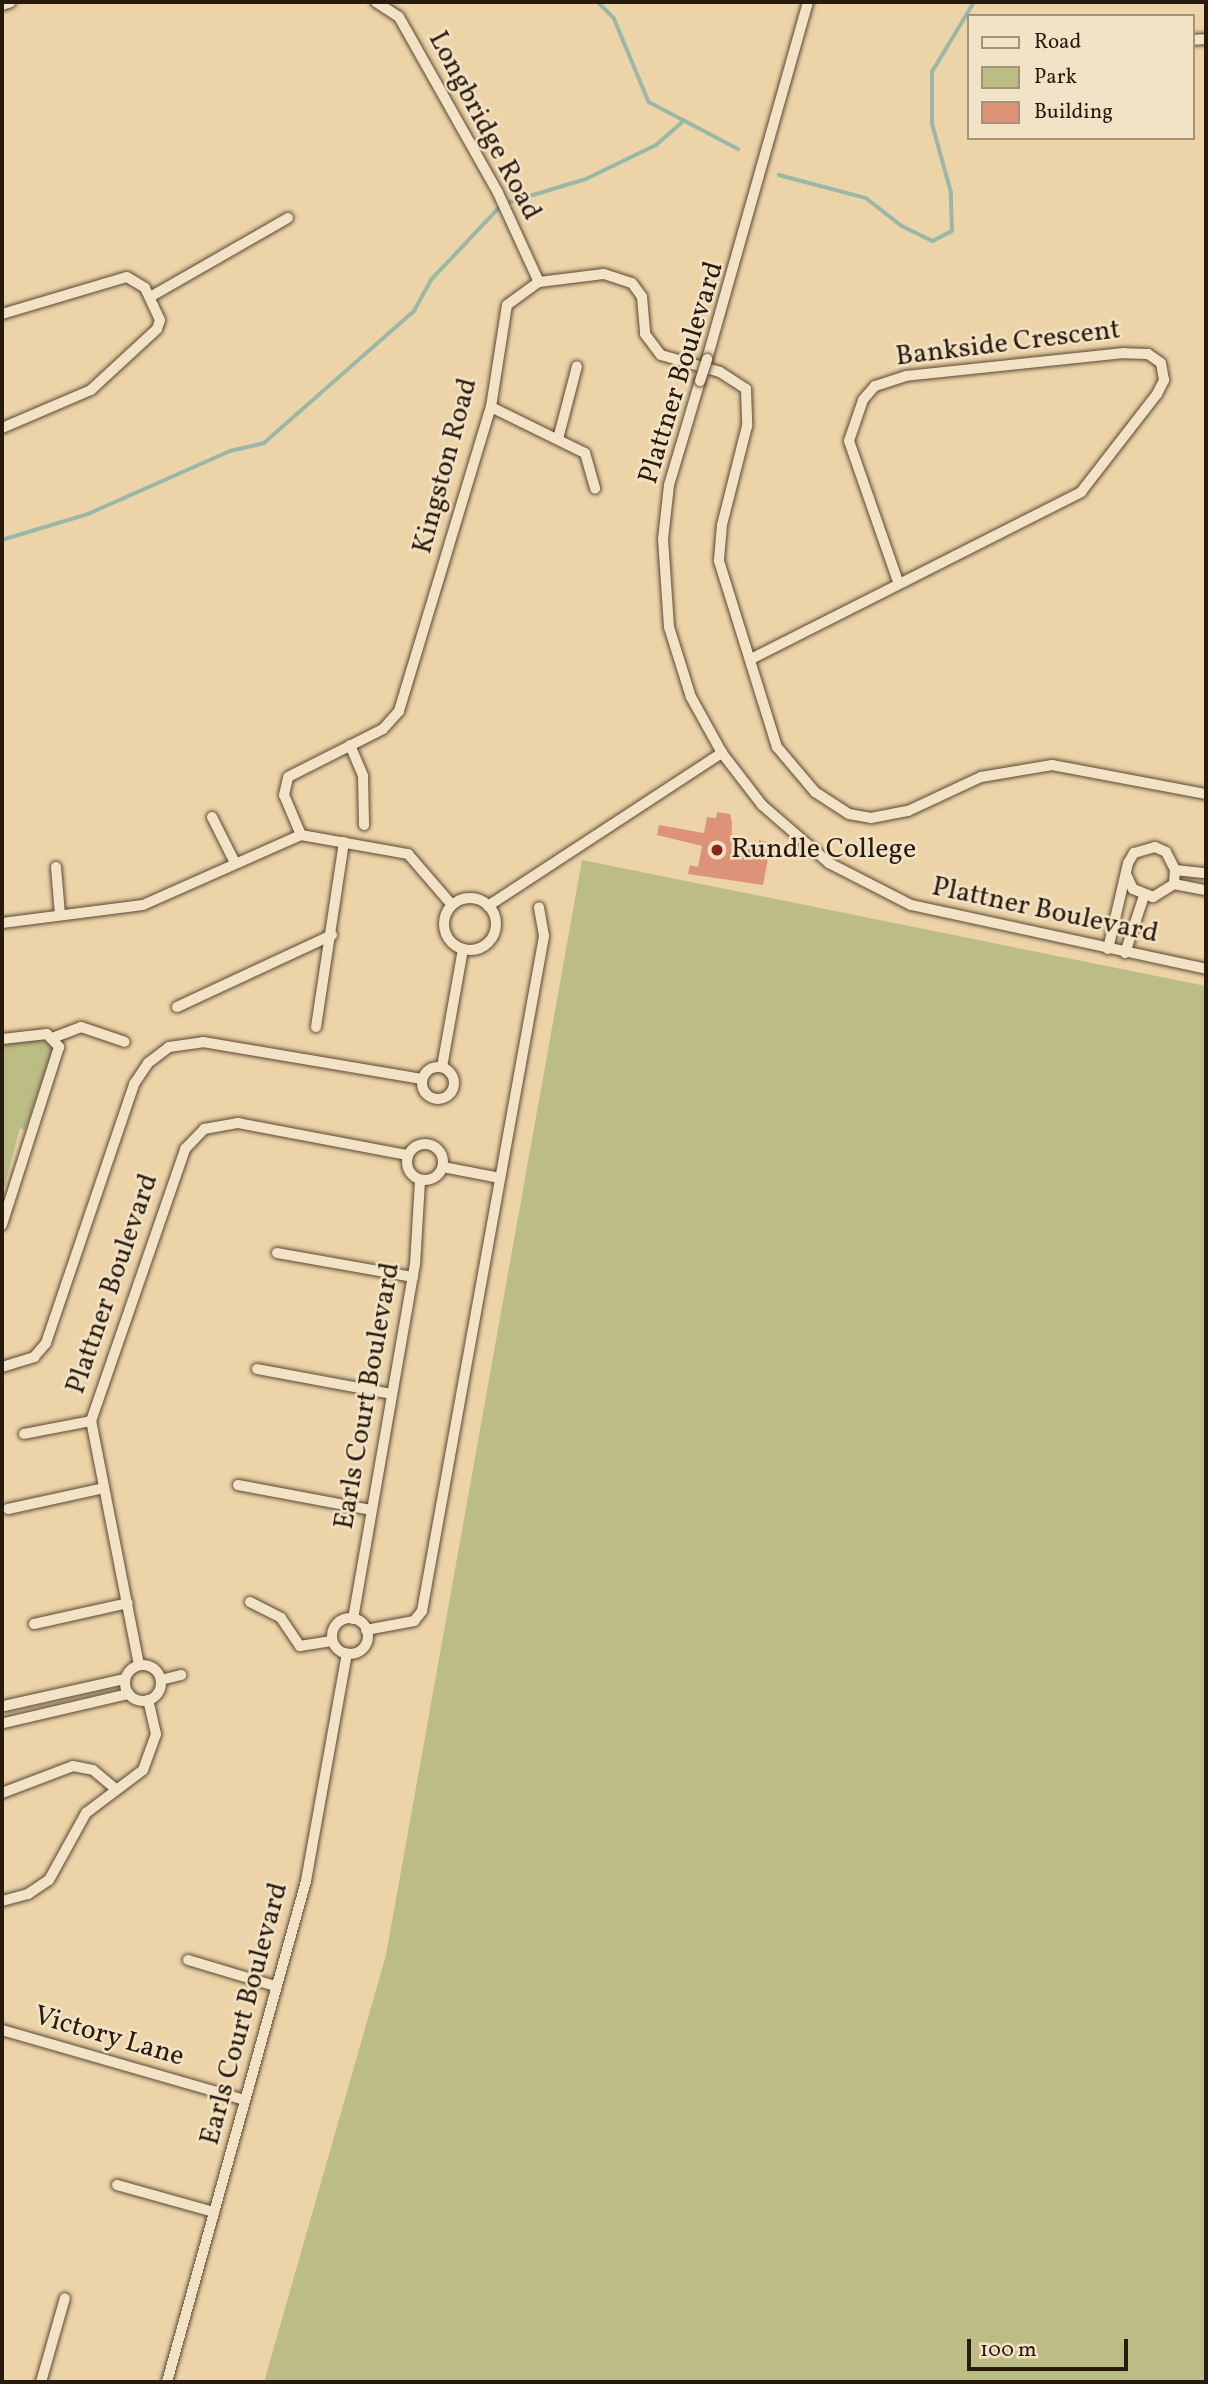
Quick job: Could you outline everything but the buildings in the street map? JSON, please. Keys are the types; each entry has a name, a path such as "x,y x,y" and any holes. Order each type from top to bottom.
{"street":[{"path":"2,5 10,2"},
{"name":"Longbridge Road","path":"376,2 399,17 498,193 539,282"},
{"name":"Plattner Boulevard","path":"808,2 708,359 669,485 663,583 678,663 703,720 722,753 792,834 874,889 935,913 1206,969"},
{"path":"150,297 288,219"},
{"path":"539,282 618,275 642,298 651,345 682,364 733,377 746,389 747,426 722,525 719,561 725,594 754,658 778,747 815,792 849,814 872,818 908,811 981,777 1052,765 1206,794"},
{"path":"2,314 119,277 134,279 150,297 160,320 157,329 103,381 2,428"},
{"name":"Kingston Road","path":"300,835 284,795 288,777 383,729 399,711 491,407 503,312 539,282"},
{"name":"Bankside Crescent","path":"754,658 898,582 1081,492 1157,394 1164,380 1161,363 1148,354 1124,353 906,376 875,386 863,400 849,441 898,582"},
{"path":"558,439 576,366"},
{"path":"491,407 585,453 596,489"},
{"path":"350,745 363,776 364,825"},
{"path":"488,906 722,753"},
{"path":"212,817 235,863"},
{"path":"2,923 153,902 300,835 408,854 452,905"},
{"path":"316,1027 344,842"},
{"path":"1108,949 1128,863 1144,848 1166,852 1175,870 1174,884 1161,895 1143,896"},
{"path":"56,867 61,915"},
{"path":"1174,884 1205,890 1206,874 1175,870"},
{"path":"1126,874 1143,896"},
{"path":"1125,953 1143,896"},
{"path":"474,899 488,906 495,921 492,937 479,948 463,949 450,940 444,926 452,905 474,899"},
{"path":"366,1630 414,1621 422,1611 544,936 539,907"},
{"path":"177,1007 332,935"},
{"path":"442,1067 427,1070 422,1079 426,1095 446,1098 454,1084 442,1067 463,949"},
{"path":"2,1039 55,1037 80,1027 125,1042"},
{"path":"2,1225 57,1059 55,1037"},
{"path":"2,1367 34,1357 46,1343 134,1084 148,1063 169,1047 203,1042 422,1079"},
{"name":"Plattner Boulevard","path":"139,1665 91,1421 176,1169 193,1137 215,1124 237,1123 408,1155"},
{"path":"427,1144 440,1152 443,1167 434,1178 420,1180 410,1173 408,1155 427,1144"},
{"path":"443,1167 500,1178"},
{"name":"Earls Court Boulevard","path":"353,1619 413,1277 420,1180"},
{"path":"277,1253 413,1277"},
{"path":"257,1369 392,1394"},
{"path":"24,1434 91,1421"},
{"path":"238,1485 371,1510"},
{"path":"8,1509 104,1488"},
{"path":"250,1602 281,1618 300,1646 332,1641 347,1654 365,1645 366,1630"},
{"path":"34,1624 128,1603"},
{"path":"332,1641 337,1624 353,1619 366,1630"},
{"name":"Earls Court Boulevard","path":"167,2382 306,1881 347,1654"},
{"path":"139,1665 153,1668 161,1680 157,1694 148,1700 129,1694 3,1724 3,1705 125,1679 139,1665"},
{"path":"161,1680 181,1675"},
{"path":"125,1679 129,1694"},
{"path":"2,1901 28,1894 50,1880 86,1813 151,1758 156,1734 148,1700"},
{"path":"2,1793 73,1766 93,1770 116,1789"},
{"path":"188,1960 275,1986"},
{"name":"Victory Lane","path":"2,2030 245,2099"},
{"path":"117,2185 214,2213"},
{"path":"41,2382 65,2298"}],"green space":[{"path":"582,860 1206,986 1206,2382 264,2382 386,1955"},
{"path":"42,1040 53,1048 25,1130 20,1128 2,1196 2,1045"}],"waterway":[{"path":"598,2 614,18 649,102 738,149"},
{"path":"779,175 866,198 902,226 933,241 952,231 951,193 932,124 932,72 974,2"},
{"path":"510,202 586,179 656,145 684,121"},
{"path":"2,540 88,514 230,451 264,443 414,311 431,280 498,209"}],"place":[{"name":"Rundle College","path":"717,850"}]}
